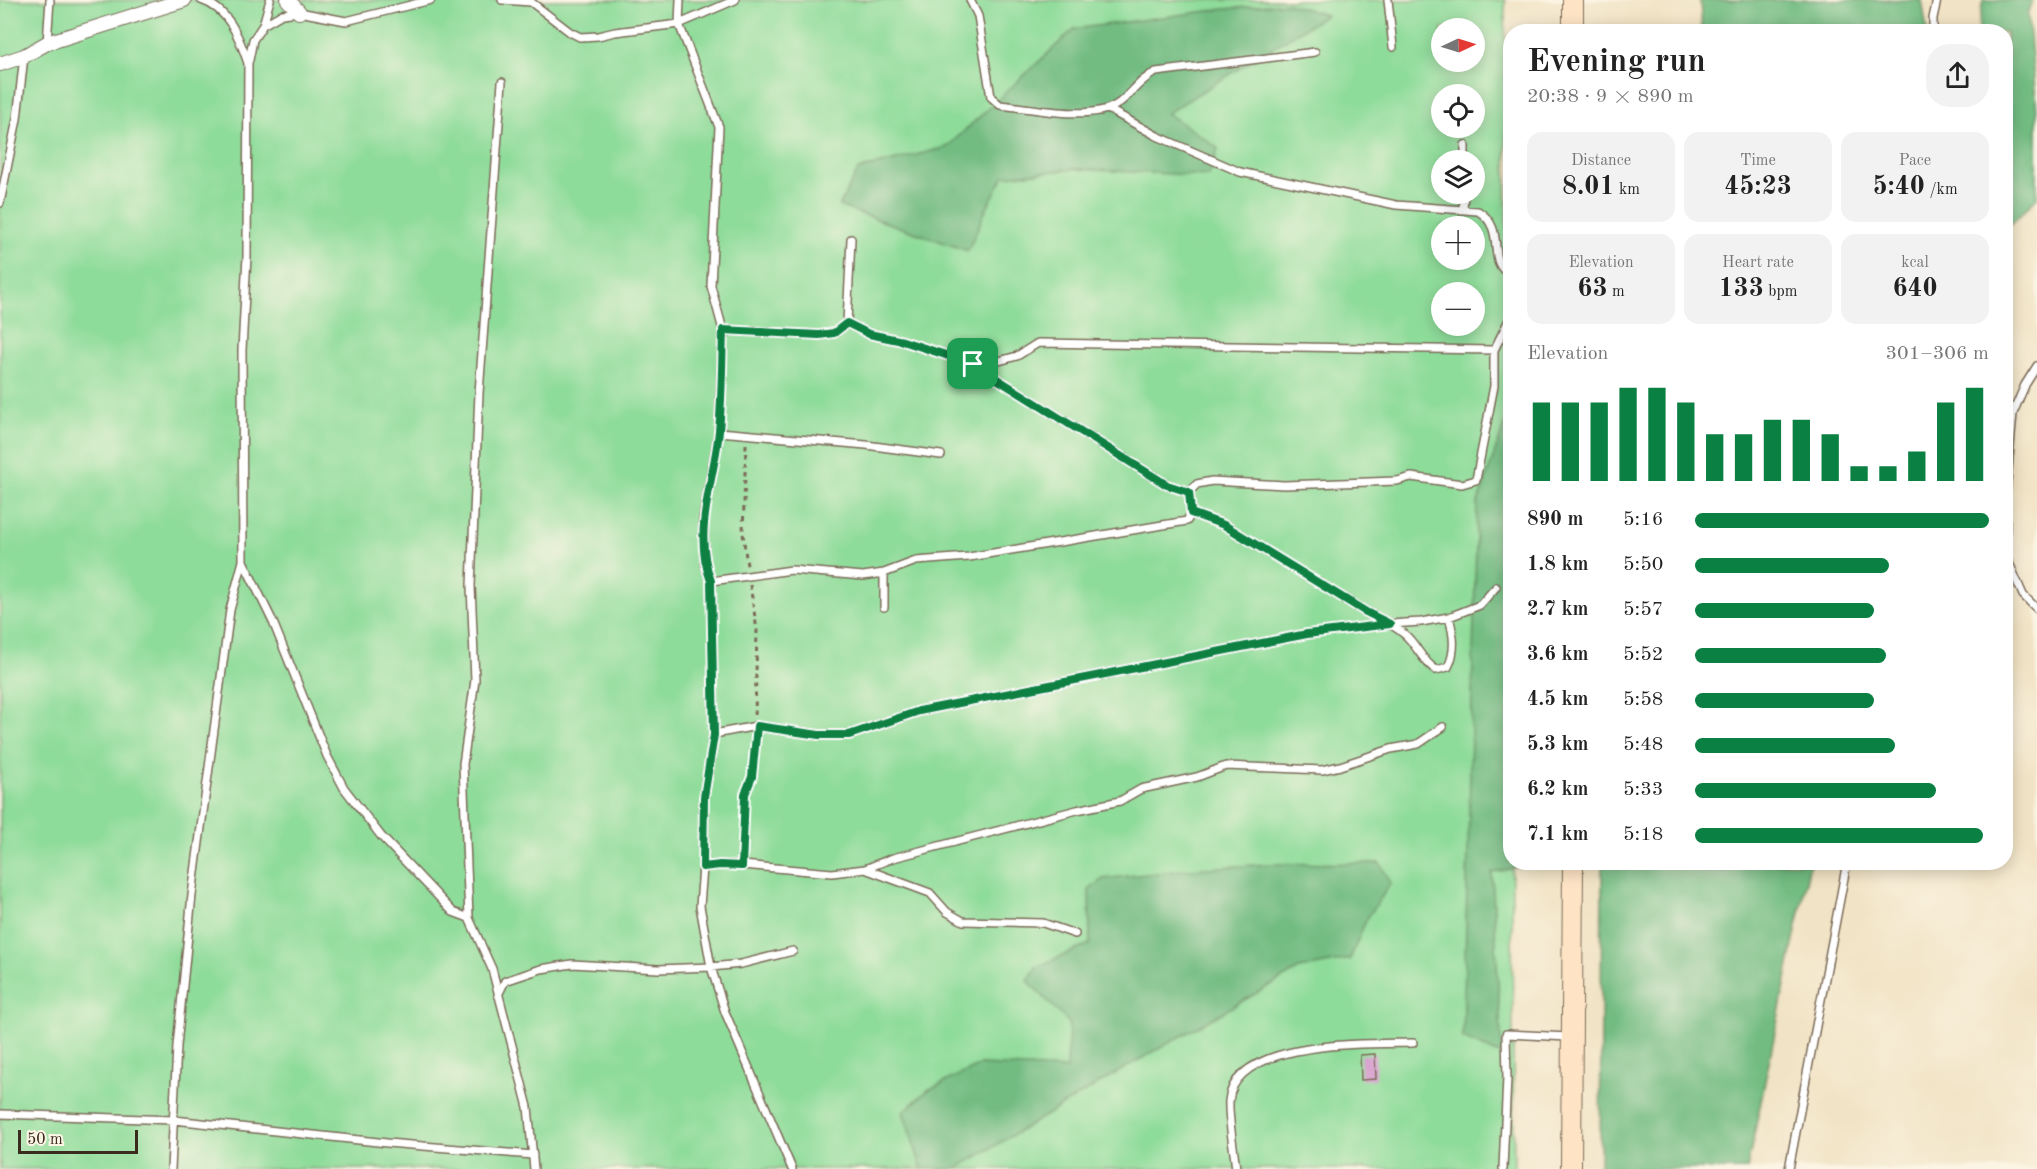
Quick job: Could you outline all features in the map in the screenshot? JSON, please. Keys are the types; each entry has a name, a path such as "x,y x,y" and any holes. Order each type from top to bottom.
{"main road":[{"path":"1573,0 1573,24"},
{"path":"1572,1169 1573,870"}],"street":[{"path":"0,64 24,56 47,43 184,0"},
{"path":"288,0 299,12"}],"lane":[{"path":"47,43 50,0"},
{"path":"201,0 213,4 224,14 239,36 248,63"},
{"path":"171,1169 177,1046 192,895 230,610 243,561 242,350 247,256 248,63 253,40 263,25 270,0"},
{"path":"263,25 282,14 299,12 346,21 431,0"},
{"path":"502,0 531,2 580,37 679,24 735,0"},
{"path":"680,0 679,24 719,127 711,286 723,330 719,432 703,519 705,564 711,581 714,735 704,797 700,906 711,967 725,1012 792,1169"},
{"path":"970,0 978,16 991,98 1000,105 1074,113 1108,109 1119,103 1144,77 1156,72 1315,52"},
{"path":"1388,0 1393,47"},
{"path":"1933,24 1937,0"},
{"path":"0,203 17,119 24,56"},
{"path":"502,82 479,393 471,586 475,680 463,764 469,918 492,969 528,1107 534,1169"},
{"path":"1108,109 1157,136 1240,172 1396,205 1478,211 1485,216 1494,230 1498,261 1503,271"},
{"path":"1464,145 1464,150"},
{"path":"1463,204 1463,209"},
{"path":"723,330 819,335 834,333 847,323 851,239"},
{"path":"847,323 869,334 903,341 973,364 1167,485 1189,492"},
{"path":"1189,492 1197,484 1212,482 1284,484 1397,481 1412,477 1462,484 1476,480 1494,386 1494,350 1503,332"},
{"path":"973,364 1017,356 1038,343 1494,350"},
{"path":"2013,413 2025,385 2037,366"},
{"path":"719,432 866,445 941,455"},
{"path":"711,581 792,570 863,576 884,573 916,561 969,557 1187,521 1191,513 1189,492"},
{"path":"1191,513 1224,525 1366,612 1390,624 1410,639 1426,664 1436,670 1448,667 1453,657 1454,633 1449,617"},
{"path":"243,561 273,622 322,746 344,788 381,836 453,912 469,918"},
{"path":"2013,572 2023,595 2037,609"},
{"path":"884,573 884,607"},
{"path":"714,735 757,726 819,735 849,735 931,708 1307,634 1449,617 1480,605 1497,587"},
{"path":"703,867 742,866 832,873 866,869 893,858 1120,801 1141,789 1197,777 1226,766 1322,770 1391,749 1418,744 1443,727"},
{"path":"866,869 930,893 947,912 963,921 1043,923 1076,934"},
{"path":"1789,1169 1846,870"},
{"path":"498,995 505,981 541,969 572,964 658,969 711,967 741,964 793,951"},
{"path":"1503,1169 1507,1077 1506,1034 1572,1037"},
{"path":"1236,1169 1229,1100 1236,1083 1254,1065 1281,1054 1309,1047 1413,1042"},
{"path":"0,1114 174,1120 387,1143 533,1155"}],"path":[{"path":"742,866 745,794 752,777 757,726 754,708 757,630 743,533 747,433"}],"green space":[{"path":"0,0 1505,0 1505,24 1503,24 1503,870 1512,870 1514,1169 0,1169"},
{"path":"1700,0 1922,0 1926,24 1702,24"},
{"path":"1983,0 2033,0 2028,14 2037,110 2037,198 2013,222 2013,24 1979,24"},
{"path":"1287,3 1326,15 1167,113 1218,148 1209,176 1075,169 1004,176 986,209 968,251 839,206 858,170 947,147 1074,29"},
{"path":"1503,429 1505,870 1492,873 1502,1055 1463,1038 1477,505"},
{"path":"1380,863 1391,883 1366,920 1350,959 1299,969 1125,1068 956,1169 922,1169 903,1112 928,1090 980,1065 1067,1069 1069,1023 1028,981 1036,967 1090,944 1089,890 1103,879 1190,869 1270,864"},
{"path":"1602,870 1809,870 1747,1169 1600,1169"}],"building":[{"path":"1375,1054 1376,1079 1361,1080 1360,1055"}],"route":[{"path":"847,323 869,334 903,341 973,364 1167,485 1189,492 1191,513 1224,525 1366,612 1390,624 1307,634 919,711 849,735 819,735 757,726 752,777 745,794 742,866 703,867 704,797 714,735 711,581 705,564 703,519 719,432 723,330 819,335 834,333 847,323"}]}
